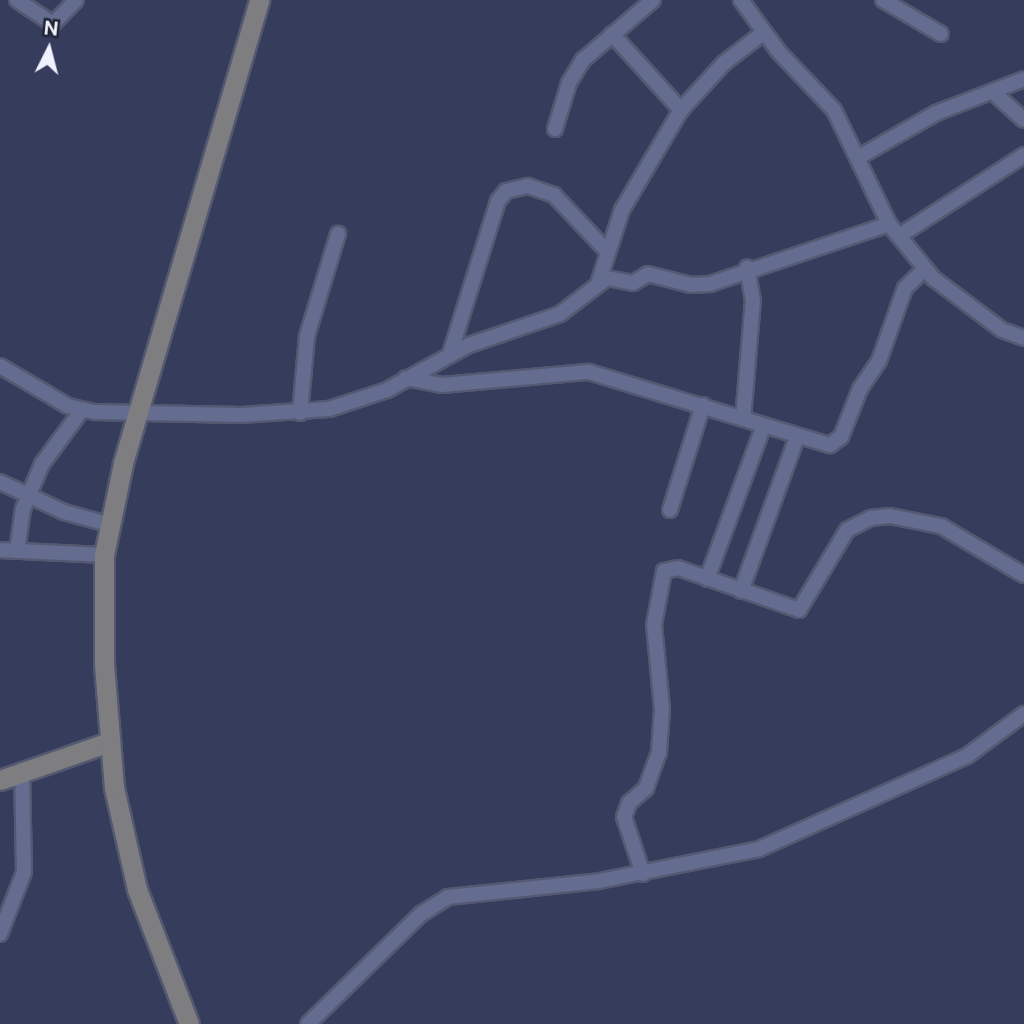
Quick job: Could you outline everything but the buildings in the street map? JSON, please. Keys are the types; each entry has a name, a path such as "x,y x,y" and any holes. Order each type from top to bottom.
{"main road":[{"path":"189,1024 137,889 108,742 104,555 108,524 138,412 258,0"},
{"path":"0,780 22,770 108,742"}],"street":[{"path":"18,0 47,24 58,21 76,0"},
{"path":"555,129 574,72 612,34 653,0"},
{"path":"741,0 763,33 828,104 859,157 889,224 925,269 956,299 1002,330 1024,338"},
{"path":"883,0 941,34"},
{"path":"598,281 606,250 622,211 681,110 724,63 763,33"},
{"path":"612,34 681,110"},
{"path":"859,157 936,113 1024,79"},
{"path":"993,93 1024,120"},
{"path":"899,236 1024,155"},
{"path":"450,354 498,201 506,191 528,186 554,195 606,250"},
{"path":"0,366 82,410 300,413 350,404 406,379 450,354 560,314 598,281 613,277 633,283 648,274 700,285 889,224"},
{"path":"300,413 307,337 338,234"},
{"path":"743,419 753,301 747,268"},
{"path":"406,379 442,386 589,372 830,445 841,436 884,350 905,288 925,269"},
{"path":"670,510 702,405"},
{"path":"17,551 28,496 49,450 82,410"},
{"path":"707,579 764,425"},
{"path":"741,591 797,437"},
{"path":"0,482 28,496 108,524"},
{"path":"643,874 624,817 629,803 646,788 659,752 662,709 654,641 659,584 670,568 799,610 847,530 871,518 890,516 941,526 1024,575"},
{"path":"0,550 104,555"},
{"path":"308,1024 421,914 448,897 643,874 780,841 967,756 1024,714"},
{"path":"0,934 24,872 22,770"}]}
